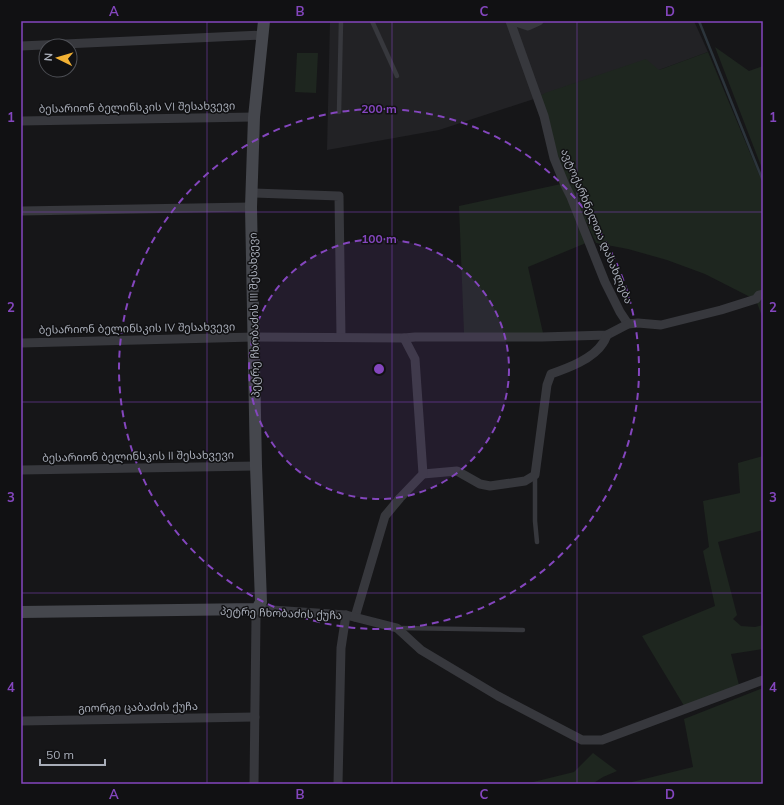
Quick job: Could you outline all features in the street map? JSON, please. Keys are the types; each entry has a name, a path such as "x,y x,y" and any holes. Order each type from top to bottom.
{"street":[{"name":"პეტრე ჩხობაძის III შესახვევი","path":"257,609 261,602 256,466 251,207 254,117 264,21"},
{"name":"ავტოქარხნელთა დასახლება","path":"510,21 544,116 554,158 605,282 620,312 628,324"},
{"path":"513,21 528,26 539,21"},
{"path":"21,46 263,35"},
{"name":"ბესარიონ ბელინსკის VI შესახვევი","path":"21,121 254,117"},
{"path":"252,193 339,196 341,337"},
{"path":"21,211 251,207"},
{"path":"254,337 542,338 607,334 628,324 638,323 661,325 728,308 756,299 759,295 763,294"},
{"path":"404,338 415,359 423,474 457,472 480,484 490,486 525,481 535,475 547,385 551,374 574,366 595,352 603,343 607,334"},
{"name":"ბესარიონ ბელინსკის IV შესახვევი","path":"21,343 254,337"},
{"name":"ბესარიონ ბელინსკის II შესახვევი","path":"21,470 256,466"},
{"name":"პეტრე ჩხობაძის ქუჩა","path":"21,612 257,609 350,616 385,516 423,474"},
{"path":"254,784 257,609"},
{"path":"338,784 341,648 350,616 397,628 421,650 498,696 582,740 602,740 763,680"},
{"name":"გიორგი ცაბაძის ქუჩა","path":"21,721 254,718"}],"lane":[{"path":"339,112 341,21"},
{"path":"372,21 397,76"},
{"path":"535,475 535,521 537,542"},
{"path":"397,628 523,630"}],"shaded area":[{"path":"330,21 694,21 708,52 659,70 537,98 439,130 327,150"},
{"path":"715,47 749,71 763,66 763,171"},
{"path":"708,52 763,184 763,319 756,300 705,274 667,260 628,249 596,243 567,182 537,98 545,93 646,59 659,70"},
{"path":"297,53 318,53 316,93 295,92"},
{"path":"561,184 586,243 528,267 543,333 464,333 459,206"},
{"path":"763,456 763,530 718,542 737,615 733,619 741,626 755,627 763,625 763,649 731,654 740,689 686,709 642,636 715,606 703,551 709,547 703,501 740,493 738,463"},
{"path":"763,688 763,784 632,784 632,782 693,767 684,719"},
{"path":"593,753 617,771 592,784 525,784 574,772"}],"waterway":[{"path":"699,21 763,181"}]}
